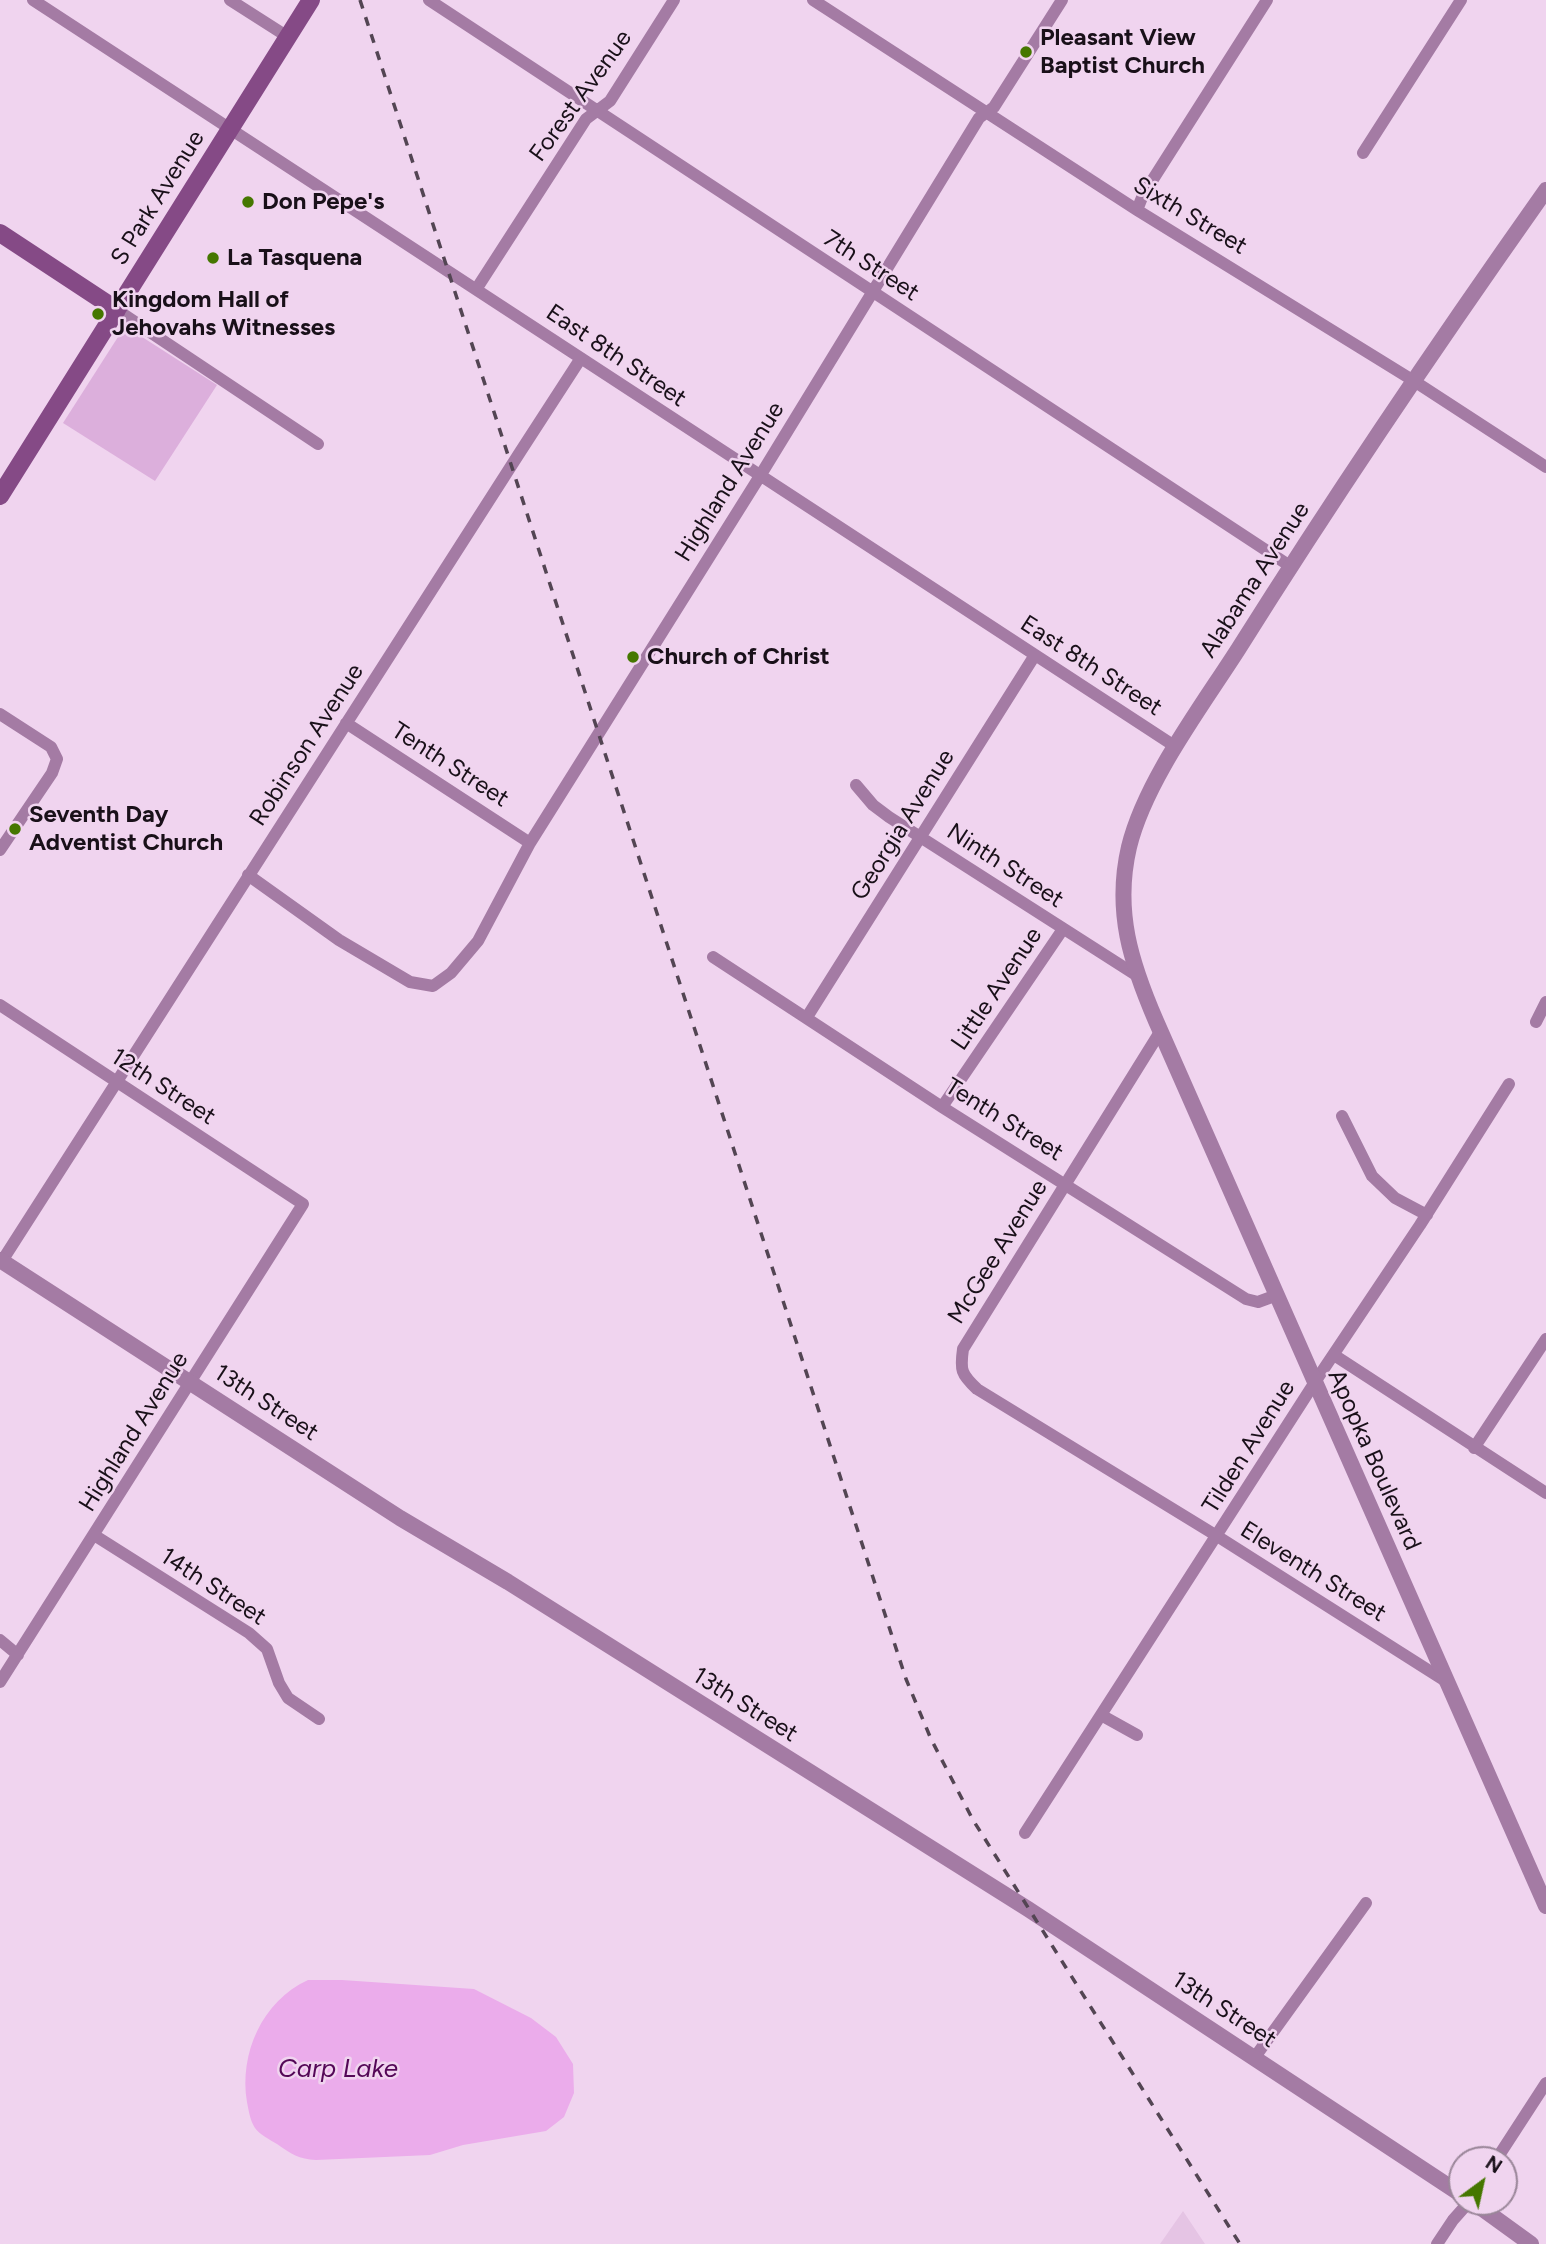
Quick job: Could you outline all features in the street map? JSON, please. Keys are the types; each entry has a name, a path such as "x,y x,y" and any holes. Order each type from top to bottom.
{"main road":[{"name":"S Park Avenue","path":"0,494 312,0"},
{"path":"0,233 117,310"}],"street":[{"name":"East 8th Street","path":"33,0 52,5 230,128 1176,747"},
{"path":"230,0 288,37"},
{"name":"7th Street","path":"429,0 1290,566"},
{"name":"Forest Avenue","path":"477,288 586,119 610,101 674,0"},
{"name":"Sixth Street","path":"813,0 1138,210 1414,381 1546,467"},
{"name":"Highland Avenue","path":"248,875 339,940 410,982 433,986 451,973 478,941 530,843 979,118 994,107 1062,0"},
{"path":"1138,210 1143,195 1267,0"},
{"path":"1363,153 1461,0"},
{"name":"Alabama Avenue","path":"1160,1032 1136,975 1124,917 1126,860 1140,812 1176,747 1290,566 1546,190"},
{"path":"117,310 318,444"},
{"name":"Robinson Avenue","path":"1,1261 118,1083 248,875 581,358"},
{"name":"Georgia Avenue","path":"807,1017 1035,655"},
{"path":"0,714 51,747 57,759 52,773 0,850"},
{"name":"Tenth Street","path":"346,723 530,843"},
{"name":"Ninth Street","path":"856,785 873,805 1136,975"},
{"name":"Little Avenue","path":"942,1107 1063,929"},
{"name":"Tenth Street","path":"713,957 942,1107 1251,1301 1262,1301 1277,1295"},
{"path":"1536,1021 1546,1002"},
{"name":"12th Street","path":"0,1005 303,1204"},
{"name":"McGee Avenue","path":"977,1389 965,1378 960,1367 963,1349 1160,1032"},
{"name":"Apopka Boulevard","path":"1160,1032 1546,1906"},
{"name":"Tilden Avenue","path":"1026,1833 1509,1084"},
{"path":"1342,1116 1372,1176 1395,1198 1427,1215"},
{"name":"Highland Avenue","path":"0,1682 303,1204"},
{"name":"13th Street","path":"1,1261 422,1531 508,1582 1018,1903 1448,2186"},
{"path":"1475,1448 1546,1339"},
{"path":"1334,1356 1546,1493"},
{"name":"Eleventh Street","path":"977,1389 1217,1536 1447,1682"},
{"name":"14th Street","path":"94,1535 249,1633 267,1649 279,1683 288,1698 319,1719"},
{"path":"0,1640 18,1655"},
{"path":"1101,1715 1137,1735"},
{"path":"1255,2057 1366,1903"},
{"path":"1505,2146 1546,2083"},
{"path":"1437,2244 1456,2216"},
{"path":"1491,2216 1531,2244"}],"shaded area":[{"path":"125,326 217,385 155,481 63,423"},
{"path":"1183,2211 1205,2244 1160,2244"}],"water":[{"name":"Carp Lake","path":"308,1980 474,1989 531,2018 556,2037 573,2064 574,2093 564,2117 546,2131 463,2145 430,2155 316,2160 291,2153 262,2135 253,2125 245,2084 251,2048 266,2015 292,1989"}],"railway":[{"path":"360,0 906,1679 931,1739 973,1820 1240,2244"}],"place":[{"name":"Pleasant View Baptist Church","path":"1026,52"},
{"name":"Don Pepe's","path":"248,202"},
{"name":"La Tasquena","path":"213,258"},
{"name":"Kingdom Hall of Jehovahs Witnesses","path":"98,314"},
{"name":"Church of Christ","path":"633,657"},
{"name":"Seventh Day Adventist Church","path":"15,829"}]}
